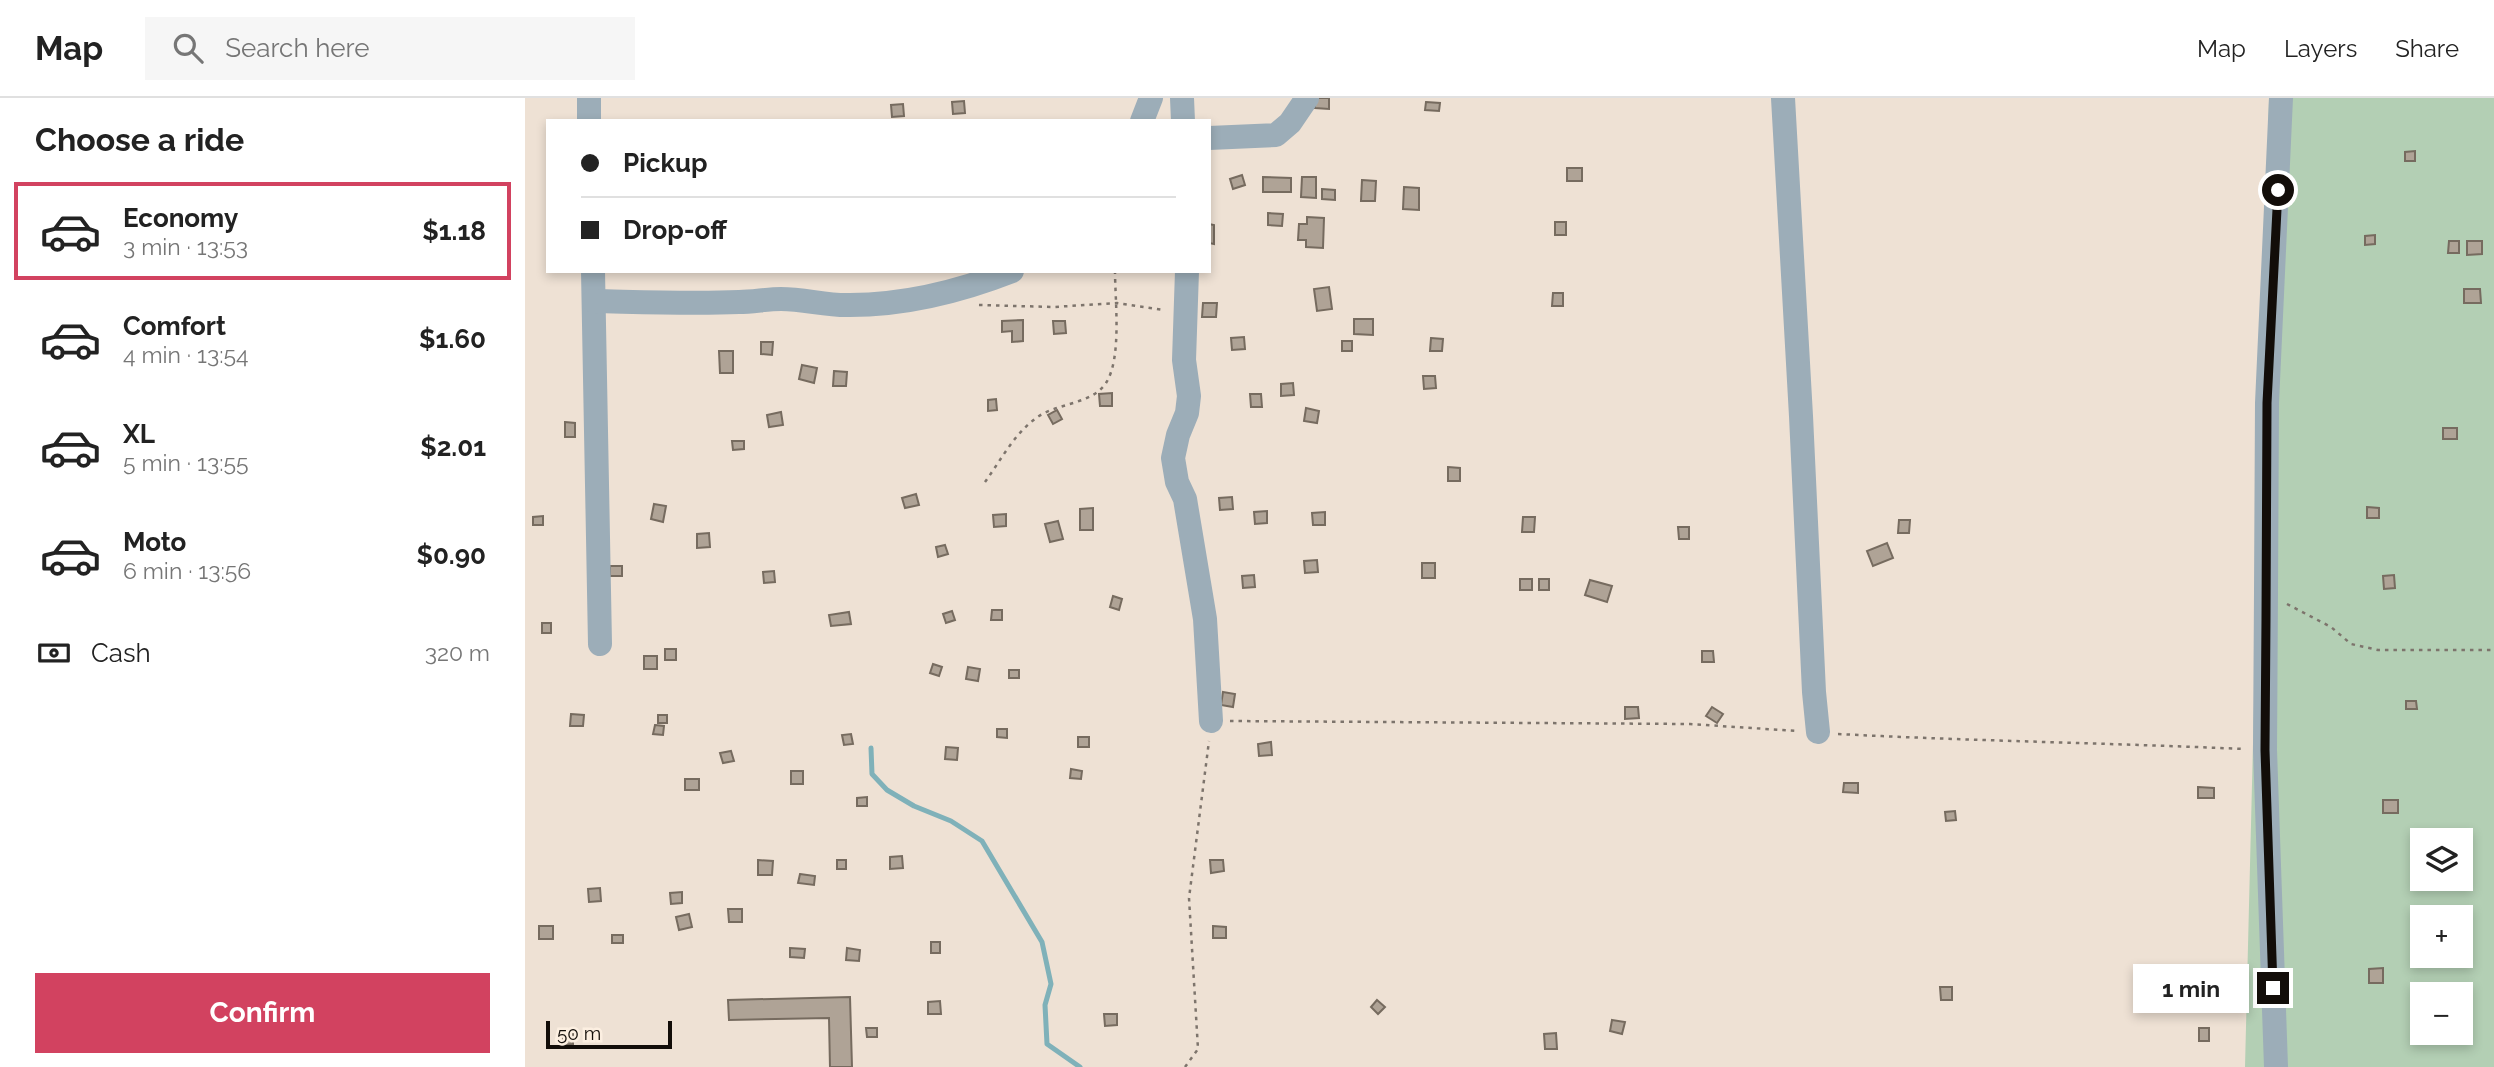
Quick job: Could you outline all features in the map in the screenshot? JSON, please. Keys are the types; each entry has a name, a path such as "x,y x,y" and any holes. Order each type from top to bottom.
{"street":[{"path":"589,98 589,119"},
{"path":"1143,119 1151,98"},
{"path":"1182,98 1183,119"},
{"path":"1211,138 1276,135 1290,124 1307,98"},
{"path":"1783,98 1818,733"},
{"path":"2276,1067 2265,750 2267,403 2281,98"},
{"path":"593,273 600,643"},
{"path":"594,301 740,302 805,299 848,306 880,304 922,298 1007,273"},
{"path":"1187,273 1184,360 1189,396 1174,458 1177,482 1185,499 1205,619 1211,721"}],"path":[{"path":"985,482 1016,437 1033,421 1048,411 1094,394 1107,382 1115,347 1115,273"},
{"path":"972,304 1054,307 1117,303 1185,313"},
{"path":"2266,592 2331,627 2351,643 2378,650 2494,650"},
{"path":"1185,1067 1198,1049 1189,898 1211,721 1691,724 1959,741 2120,743 2265,750"}],"green space":[{"path":"2269,98 2494,98 2494,1067 2245,1067"}],"building":[{"path":"1315,98 1329,98 1329,109 1315,108"},
{"path":"964,101 965,113 953,114 952,102"},
{"path":"1426,102 1440,103 1439,111 1425,110"},
{"path":"903,104 904,116 892,117 891,105"},
{"path":"2415,151 2415,161 2405,161 2405,152"},
{"path":"1567,168 1582,168 1582,181 1567,181"},
{"path":"1242,175 1245,185 1233,189 1230,179"},
{"path":"1263,177 1291,178 1291,192 1263,192"},
{"path":"1302,177 1316,177 1316,198 1301,197"},
{"path":"1362,180 1376,181 1375,201 1361,201"},
{"path":"1404,187 1419,188 1419,210 1403,209"},
{"path":"1322,189 1335,190 1335,200 1322,199"},
{"path":"1268,213 1283,214 1282,226 1268,225"},
{"path":"1307,217 1324,218 1323,248 1306,247 1306,240 1298,240 1299,224 1307,224"},
{"path":"1555,222 1566,222 1566,235 1555,235"},
{"path":"1211,224 1214,225 1214,244 1211,243"},
{"path":"2375,235 2375,244 2365,245 2365,236"},
{"path":"2449,241 2459,241 2459,253 2448,253"},
{"path":"2467,241 2482,241 2482,254 2467,255"},
{"path":"1329,287 1332,309 1317,311 1314,289"},
{"path":"2464,289 2480,289 2481,303 2464,303"},
{"path":"1553,293 1563,293 1563,306 1552,306"},
{"path":"1203,303 1217,303 1216,317 1202,317"},
{"path":"1354,319 1373,319 1373,335 1354,334"},
{"path":"1023,320 1023,341 1012,342 1012,331 1002,332 1002,321"},
{"path":"1053,321 1065,321 1066,333 1054,334"},
{"path":"1244,337 1245,349 1232,350 1231,338"},
{"path":"1431,338 1443,339 1442,351 1430,351"},
{"path":"1342,341 1352,341 1352,351 1342,351"},
{"path":"761,342 773,342 772,355 761,354"},
{"path":"719,351 733,351 733,373 720,373"},
{"path":"802,365 817,368 814,383 799,379"},
{"path":"834,371 847,372 846,386 833,386"},
{"path":"1423,376 1435,376 1436,388 1424,389"},
{"path":"1293,383 1294,395 1281,396 1281,384"},
{"path":"1112,393 1112,406 1100,406 1099,394"},
{"path":"1250,394 1261,394 1262,407 1251,407"},
{"path":"996,399 997,410 988,411 988,400"},
{"path":"1306,408 1319,411 1317,423 1304,421"},
{"path":"1057,410 1062,419 1053,424 1048,415"},
{"path":"781,412 783,425 769,427 767,415"},
{"path":"565,422 575,423 575,437 565,437"},
{"path":"2443,428 2457,428 2457,439 2443,439"},
{"path":"732,441 744,441 744,449 733,450"},
{"path":"1448,467 1460,468 1460,481 1448,481"},
{"path":"916,494 919,505 905,508 902,498"},
{"path":"1232,497 1233,509 1220,510 1219,498"},
{"path":"654,504 666,506 663,522 651,519"},
{"path":"2367,507 2379,508 2379,518 2367,518"},
{"path":"1093,508 1093,530 1080,530 1080,509"},
{"path":"1267,511 1267,523 1255,524 1254,512"},
{"path":"1325,512 1325,525 1313,525 1312,513"},
{"path":"1006,514 1006,526 994,527 993,515"},
{"path":"543,516 543,525 533,525 533,517"},
{"path":"1523,517 1535,517 1534,532 1522,532"},
{"path":"1899,520 1910,520 1909,533 1898,533"},
{"path":"1058,521 1063,539 1050,542 1045,524"},
{"path":"1678,527 1689,527 1689,539 1679,539"},
{"path":"709,533 710,547 697,548 697,534"},
{"path":"1887,543 1893,558 1873,566 1867,551"},
{"path":"945,545 948,554 938,557 936,547"},
{"path":"1317,560 1318,572 1305,573 1304,561"},
{"path":"1422,563 1435,563 1435,578 1422,578"},
{"path":"610,566 622,566 622,576 610,576"},
{"path":"774,571 775,582 764,583 763,572"},
{"path":"1254,575 1255,587 1243,588 1242,576"},
{"path":"2394,575 2395,588 2384,589 2383,576"},
{"path":"1520,579 1532,579 1532,590 1520,590"},
{"path":"1539,579 1549,579 1549,590 1539,590"},
{"path":"1590,580 1612,586 1607,602 1585,595"},
{"path":"1113,596 1122,599 1119,610 1110,607"},
{"path":"992,610 1002,610 1002,620 991,620"},
{"path":"952,611 955,620 946,623 943,614"},
{"path":"849,612 851,624 831,626 829,615"},
{"path":"542,623 551,623 551,633 542,633"},
{"path":"665,649 676,649 676,660 665,660"},
{"path":"1702,651 1713,651 1714,662 1702,662"},
{"path":"644,656 657,656 657,669 644,669"},
{"path":"933,664 942,667 939,676 930,673"},
{"path":"968,667 980,669 978,681 966,679"},
{"path":"1009,670 1019,670 1019,678 1009,678"},
{"path":"1223,692 1235,694 1233,707 1221,705"},
{"path":"2406,701 2416,701 2417,709 2406,709"},
{"path":"1625,707 1638,707 1639,718 1625,719"},
{"path":"1712,707 1723,714 1717,723 1706,716"},
{"path":"571,714 584,715 583,726 570,726"},
{"path":"658,715 667,715 667,723 658,723"},
{"path":"655,725 664,726 663,735 653,734"},
{"path":"997,729 1007,729 1007,738 997,737"},
{"path":"851,734 853,744 844,745 842,735"},
{"path":"1078,737 1089,737 1089,747 1078,747"},
{"path":"1271,742 1272,755 1259,756 1258,744"},
{"path":"946,747 958,748 957,760 945,759"},
{"path":"731,751 734,761 723,763 720,753"},
{"path":"1071,769 1082,771 1081,779 1070,778"},
{"path":"791,771 803,771 803,784 791,784"},
{"path":"685,779 699,779 699,790 685,790"},
{"path":"1844,783 1858,783 1858,793 1843,792"},
{"path":"2198,787 2214,788 2214,798 2198,798"},
{"path":"867,797 867,806 857,806 857,798"},
{"path":"2383,800 2398,800 2398,813 2383,813"},
{"path":"1955,811 1956,820 1946,821 1945,812"},
{"path":"902,856 903,868 890,869 890,857"},
{"path":"758,860 773,861 772,875 758,875"},
{"path":"837,860 846,860 846,869 837,869"},
{"path":"1210,860 1223,860 1224,871 1211,873"},
{"path":"800,874 815,876 814,885 798,883"},
{"path":"600,888 601,901 589,902 588,889"},
{"path":"682,892 682,903 671,904 670,893"},
{"path":"728,909 742,909 742,922 729,922"},
{"path":"689,914 692,927 679,930 676,917"},
{"path":"539,926 553,926 553,939 539,939"},
{"path":"1213,926 1226,927 1226,938 1213,938"},
{"path":"612,935 623,935 623,943 612,943"},
{"path":"931,942 940,942 940,953 931,953"},
{"path":"790,948 805,949 804,958 790,957"},
{"path":"847,948 860,950 859,961 846,960"},
{"path":"2383,968 2383,983 2369,983 2369,969"},
{"path":"1940,987 1952,987 1952,1000 1941,1000"},
{"path":"850,997 852,1067 830,1067 829,1018 729,1020 728,1000"},
{"path":"1377,1000 1385,1007 1378,1014 1371,1007"},
{"path":"940,1001 941,1014 928,1014 928,1002"},
{"path":"1104,1014 1117,1014 1117,1025 1105,1026"},
{"path":"1612,1020 1625,1022 1622,1034 1610,1031"},
{"path":"866,1028 877,1028 877,1037 867,1037"},
{"path":"2199,1028 2209,1028 2209,1041 2199,1041"},
{"path":"1556,1033 1557,1049 1545,1049 1544,1034"},
{"path":"563,1034 573,1034 573,1044 563,1045"}],"waterway":[{"path":"871,748 872,774 887,790 914,806 951,821 982,841 1042,942 1051,984 1045,1005 1047,1044 1080,1067"}],"route":[{"path":"2273,988 2265,750 2267,403 2278,190"}]}
